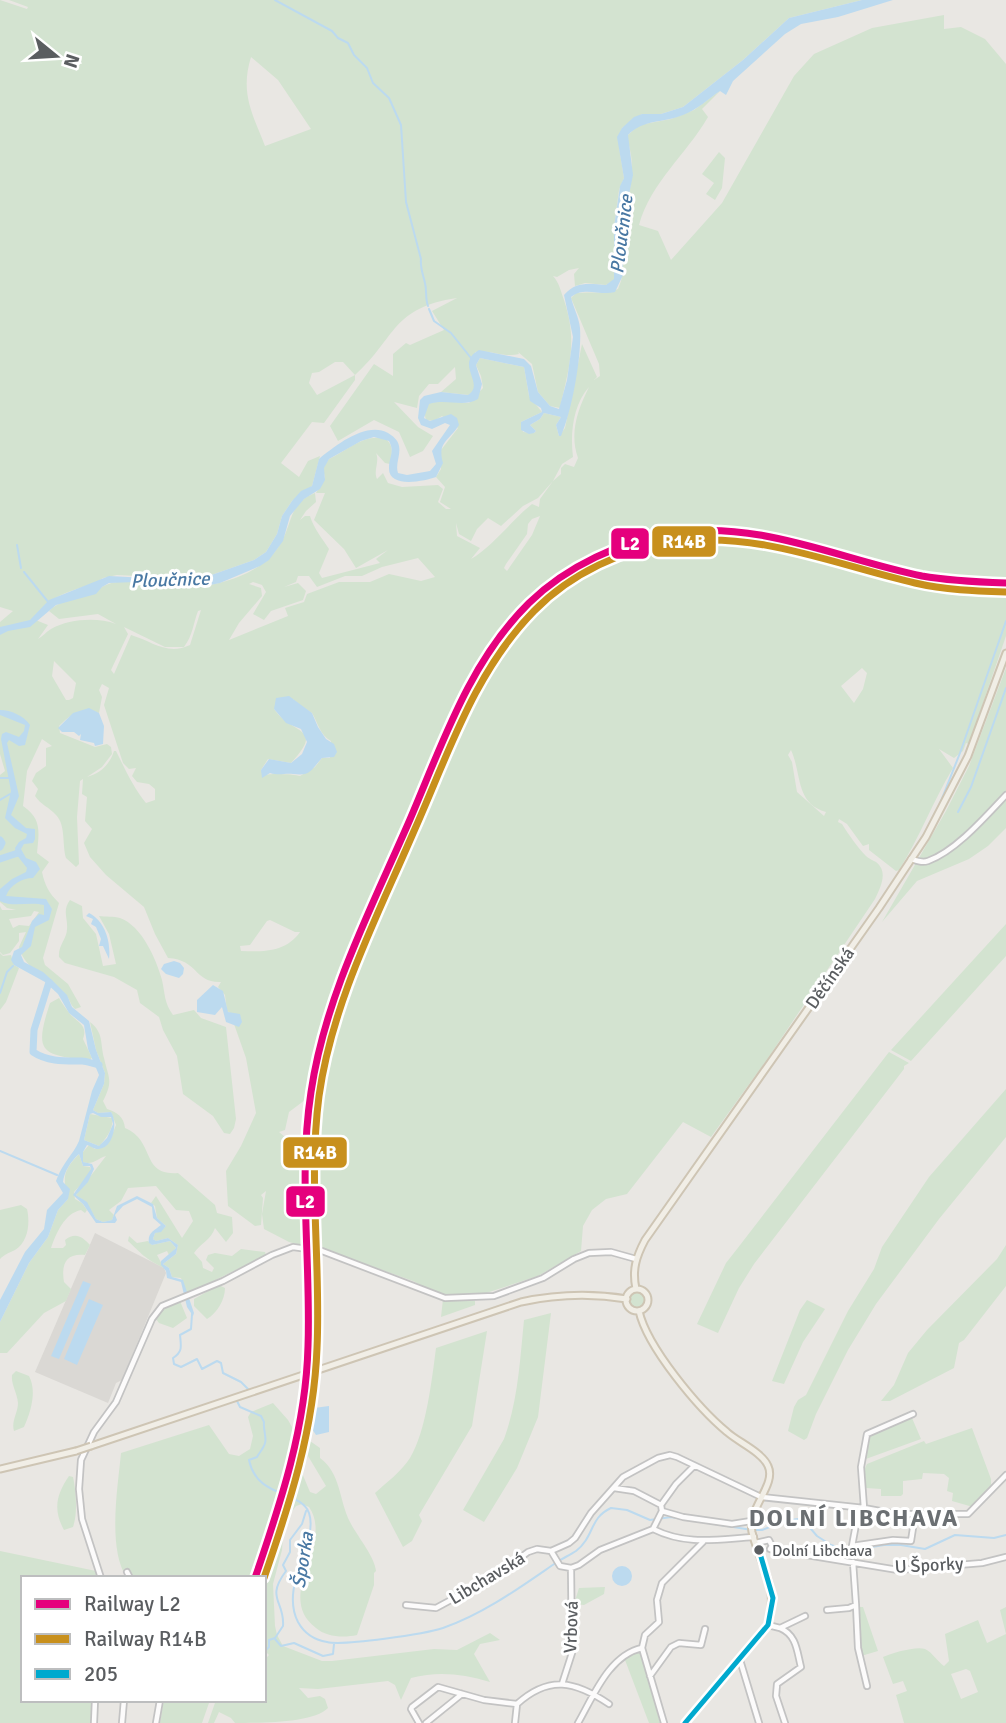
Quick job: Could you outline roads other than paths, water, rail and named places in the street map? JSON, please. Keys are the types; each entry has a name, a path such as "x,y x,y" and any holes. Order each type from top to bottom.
{"main road":[{"name":"Děčínská","path":"636,1289 633,1277 636,1259 645,1240 911,859 938,816 964,764 1006,653"},
{"path":"636,1289 642,1290 648,1297 646,1306 639,1311 631,1309 627,1299 636,1289"},
{"path":"0,1469 76,1451 521,1302 565,1294 627,1299"},
{"path":"639,1311 646,1333 708,1415 767,1463 769,1477 751,1524 773,1598 768,1625 685,1723"}],"street":[{"path":"911,859 928,861 949,849 986,817 1006,795"},
{"path":"100,1576 82,1519 79,1471 88,1441 116,1402 152,1318 163,1306 293,1247 322,1251 445,1297 481,1298 498,1295 543,1278 589,1253 611,1252 636,1259"},
{"path":"913,1414 867,1434 861,1467 861,1508 852,1546 893,1540 911,1541 915,1515"},
{"name":"Libchavská","path":"406,1605 436,1608 499,1574 528,1552 537,1549 551,1550 573,1541 591,1513 632,1470 665,1456 677,1457 761,1497 915,1515 968,1514 1006,1475"},
{"path":"551,1550 557,1562 571,1568 600,1550 653,1529 676,1484 694,1466"},
{"path":"613,1488 634,1491 660,1513 732,1524 751,1524"},
{"path":"653,1529 666,1535 704,1542 754,1538"},
{"name":"U Šporky","path":"754,1538 769,1540 770,1549 898,1570 982,1563 1006,1557"},
{"path":"664,1723 641,1648 645,1635 659,1622 657,1600 662,1583 704,1542"},
{"path":"761,1554 770,1549"},
{"path":"853,1562 858,1648 867,1686"},
{"name":"Vrbová","path":"562,1684 572,1653 571,1568"},
{"path":"127,1572 129,1576"},
{"path":"827,1610 856,1605"},
{"path":"780,1628 805,1616"},
{"path":"768,1625 787,1631 795,1642 801,1667 778,1684 776,1696 785,1723"},
{"path":"650,1676 671,1647 679,1643 701,1645 705,1629"},
{"path":"579,1723 601,1680 630,1652 641,1648"},
{"path":"740,1660 759,1723"},
{"path":"419,1723 412,1707 434,1689 445,1687 484,1700 517,1704 541,1687 573,1685 593,1693 609,1704"},
{"path":"426,1723 462,1693"},
{"path":"94,1723 95,1702"},
{"path":"122,1723 124,1702"},
{"path":"156,1723 160,1702"},
{"path":"514,1723 517,1704"}],"water":[{"name":"Ploučnice","path":"862,0 893,0 838,17 801,24 785,34 733,81 726,95 720,91 688,113 640,126 628,135 633,175 622,229 623,275 615,292 581,292 571,297 579,324 578,368 561,436 556,425 561,417 544,413 530,425 536,431 534,433 521,430 521,422 542,412 541,408 530,401 524,367 480,358 476,365 482,384 478,399 466,403 429,404 424,418 430,421 451,414 457,418 459,425 443,446 443,463 436,477 408,482 394,479 389,468 392,451 389,441 374,437 361,441 329,459 324,468 325,480 320,489 304,499 290,516 283,541 269,560 260,566 220,583 200,587 136,582 109,583 96,594 56,605 30,627 0,635 0,627 30,620 49,600 109,576 166,579 180,576 200,579 254,560 266,552 292,501 301,491 312,486 319,459 342,442 361,433 379,430 395,438 399,449 398,473 407,475 430,471 436,464 432,451 450,425 445,423 432,429 421,425 418,418 420,400 424,396 441,392 468,395 474,385 469,361 479,350 524,359 531,366 538,392 550,406 559,409 567,380 573,337 564,295 578,285 606,285 614,279 614,227 620,186 624,178 617,137 622,128 634,117 642,114 661,114 683,107 743,60 789,18"},
{"path":"289,696 312,713 318,727 326,739 334,744 337,752 334,757 322,758 307,773 270,773 262,778 261,770 269,759 291,763 302,754 307,742 301,729 286,723 274,709 276,698"},
{"path":"89,708 99,713 104,726 103,744 95,746 94,743 80,740 81,734 79,736 74,732 62,732 58,728 73,713"},
{"path":"0,710 13,712 30,725 25,745 19,746 9,740 7,743 19,796 11,815 26,828 35,829 33,843 24,844 21,849 26,858 36,862 40,869 33,878 13,885 6,896 46,899 52,909 49,920 35,927 31,946 21,955 24,962 53,981 67,995 72,1007 89,1021 105,1073 104,1084 93,1110 98,1113 111,1112 114,1122 113,1134 107,1145 97,1149 87,1145 83,1152 83,1162 92,1164 94,1169 88,1182 76,1195 87,1202 96,1219 103,1222 112,1220 117,1206 137,1196 153,1204 157,1218 166,1226 161,1232 155,1233 153,1239 156,1241 168,1238 178,1245 176,1254 163,1264 169,1268 172,1277 183,1280 193,1316 187,1307 181,1282 167,1278 161,1265 161,1261 176,1248 170,1241 152,1245 149,1243 150,1234 161,1225 153,1218 152,1207 137,1199 123,1206 115,1215 115,1223 96,1223 73,1195 91,1169 90,1166 83,1166 79,1154 68,1167 63,1182 70,1189 68,1199 58,1210 48,1237 29,1263 0,1322 0,1300 25,1252 44,1229 47,1210 63,1193 56,1181 79,1141 99,1075 88,1049 84,1025 69,1013 58,994 45,982 14,965 11,960 14,951 22,947 32,921 39,914 44,915 44,905 0,901 0,889 26,872 27,868 16,854 15,848 27,834 15,828 5,818 11,791 1,739 6,732 19,737 25,725 0,715","holes":["90,1114 111,1117 113,1124 107,1138 99,1146 84,1140"]},
{"path":"89,913 100,922 106,933 109,959 103,946 99,946 101,939 96,927 91,924 93,919 86,916"},
{"path":"174,961 184,968 179,978 166,974 161,969 164,964"},
{"path":"213,985 223,991 228,1012 240,1014 242,1022 239,1027 226,1022 222,1007 215,1015 197,1012 197,1000"},
{"path":"83,1281 91,1284 59,1359 51,1356"},
{"path":"89,1299 103,1305 77,1365 64,1359"},
{"path":"329,1406 329,1432 316,1435 312,1429 314,1408"},
{"path":"622,1566 629,1569 632,1576 629,1583 622,1586 615,1583 612,1576 615,1569"}],"waterway":[{"path":"275,0 332,31 348,43 354,55 367,68 373,83 389,98 401,125 406,202 421,259 428,306"},
{"path":"429,309 434,321 451,333 471,358"},
{"path":"17,545 21,568"},
{"path":"24,572 49,603"},
{"path":"937,811 1006,621"},
{"path":"958,812 971,787 1006,688"},
{"path":"0,778 9,778"},
{"path":"0,800 10,794"},
{"path":"0,840 0,847"},
{"path":"0,859 18,853"},
{"path":"0,993 7,972 13,966"},
{"path":"49,982 34,1030 33,1052 51,1059 84,1061 99,1065"},
{"path":"0,1151 57,1175"},
{"name":"Šporka","path":"192,1314 191,1329 180,1335 181,1348 173,1358 174,1364 181,1367 197,1359 202,1369 217,1361 221,1363 223,1373 241,1382 249,1390"},
{"name":"Šporka","path":"236,1399 240,1407 261,1416 264,1422 264,1445 257,1457 249,1460 254,1473 269,1488 297,1500 309,1513 309,1537 296,1579 293,1608 303,1629 314,1638 327,1642 366,1641 420,1633 443,1628 473,1615 576,1551 599,1517 611,1508 627,1510 650,1520 671,1517 752,1530 762,1530 798,1519 831,1545 848,1551 884,1545 925,1549 955,1535 994,1538 1006,1535"},
{"path":"266,1650 269,1640 275,1638 283,1626 277,1588 286,1571 283,1565 290,1552 290,1540 302,1524 306,1511"},
{"path":"275,1639 281,1646 294,1643 323,1656 333,1654 334,1644"}],"rail line":[{"name":"L2","path":"256,1576 283,1493 303,1406 308,1346 305,1155 311,1092 318,1057 350,955 458,707 489,652 529,603 560,578 615,549 673,533 705,530 768,536 922,576 1006,583"},
{"name":"R14B","path":"265,1576 299,1465 315,1378 318,1316 315,1159 319,1096 325,1061 334,1027 358,961 451,744 479,687 513,635 548,598 581,574 637,550 676,542 707,540 767,545 926,585 1006,592"}],"place":[{"name":"Dolní Libchava","path":"759,1550"}],"district":[{"name":"DOLNÍ LIBCHAVA","path":"854,1518"}]}
